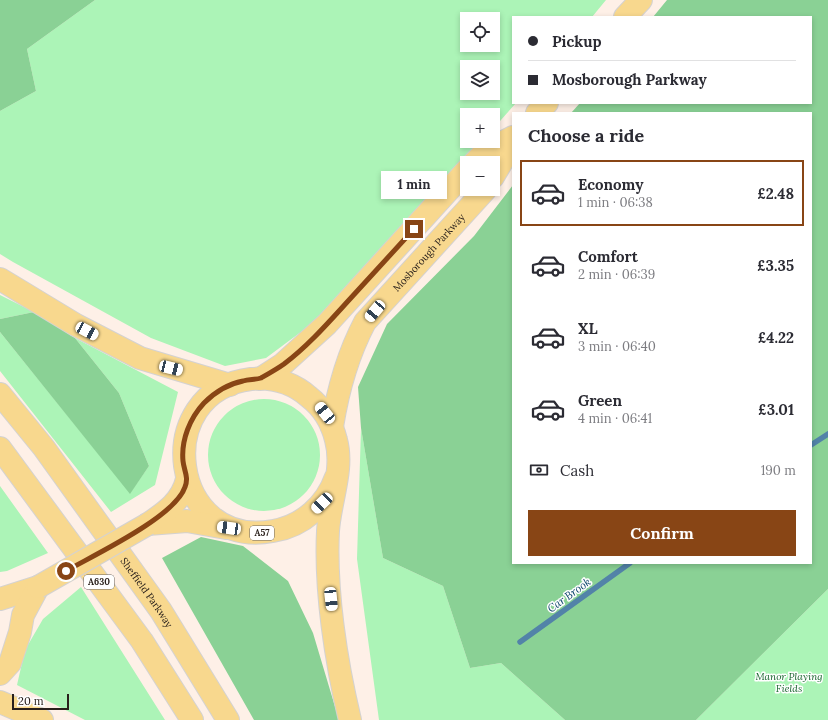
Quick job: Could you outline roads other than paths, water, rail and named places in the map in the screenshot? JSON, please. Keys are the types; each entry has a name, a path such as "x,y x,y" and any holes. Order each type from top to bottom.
{"highway":[{"path":"626,16 641,0"},
{"path":"538,112 545,104"},
{"path":"481,156 486,151 512,137"},
{"path":"500,165 512,145"},
{"name":"A57","path":"260,378 283,364 327,324 460,178"},
{"name":"Mosborough Parkway","path":"332,427 344,368 353,344 365,322 480,196"},
{"path":"0,279 76,325 140,358 230,385"},
{"name":"A57","path":"229,528 218,522 199,502 191,490 183,461 184,445 188,430 194,416 204,403 216,393 230,385 244,380 260,378 290,384 315,401 325,413 337,440 336,477 328,530 329,584 338,674 350,720"},
{"name":"Sheffield Parkway","path":"0,394 44,448 161,611 228,720"},
{"name":"A630","path":"0,448 142,641 192,720"},
{"name":"A57","path":"148,524 187,521 263,533 285,529 305,519 322,503 331,492 336,477"},
{"name":"A57","path":"0,598 38,587 148,524 168,510 180,498 188,479"},
{"path":"0,674 10,663 14,654 23,615 38,587"},
{"path":"0,702 42,720"}],"waterway":[{"name":"Car Brook","path":"812,444 828,434"},
{"name":"Car Brook","path":"520,642 629,564"}],"park label":[{"name":"Manor Playing Fields","path":"789,682"}]}
